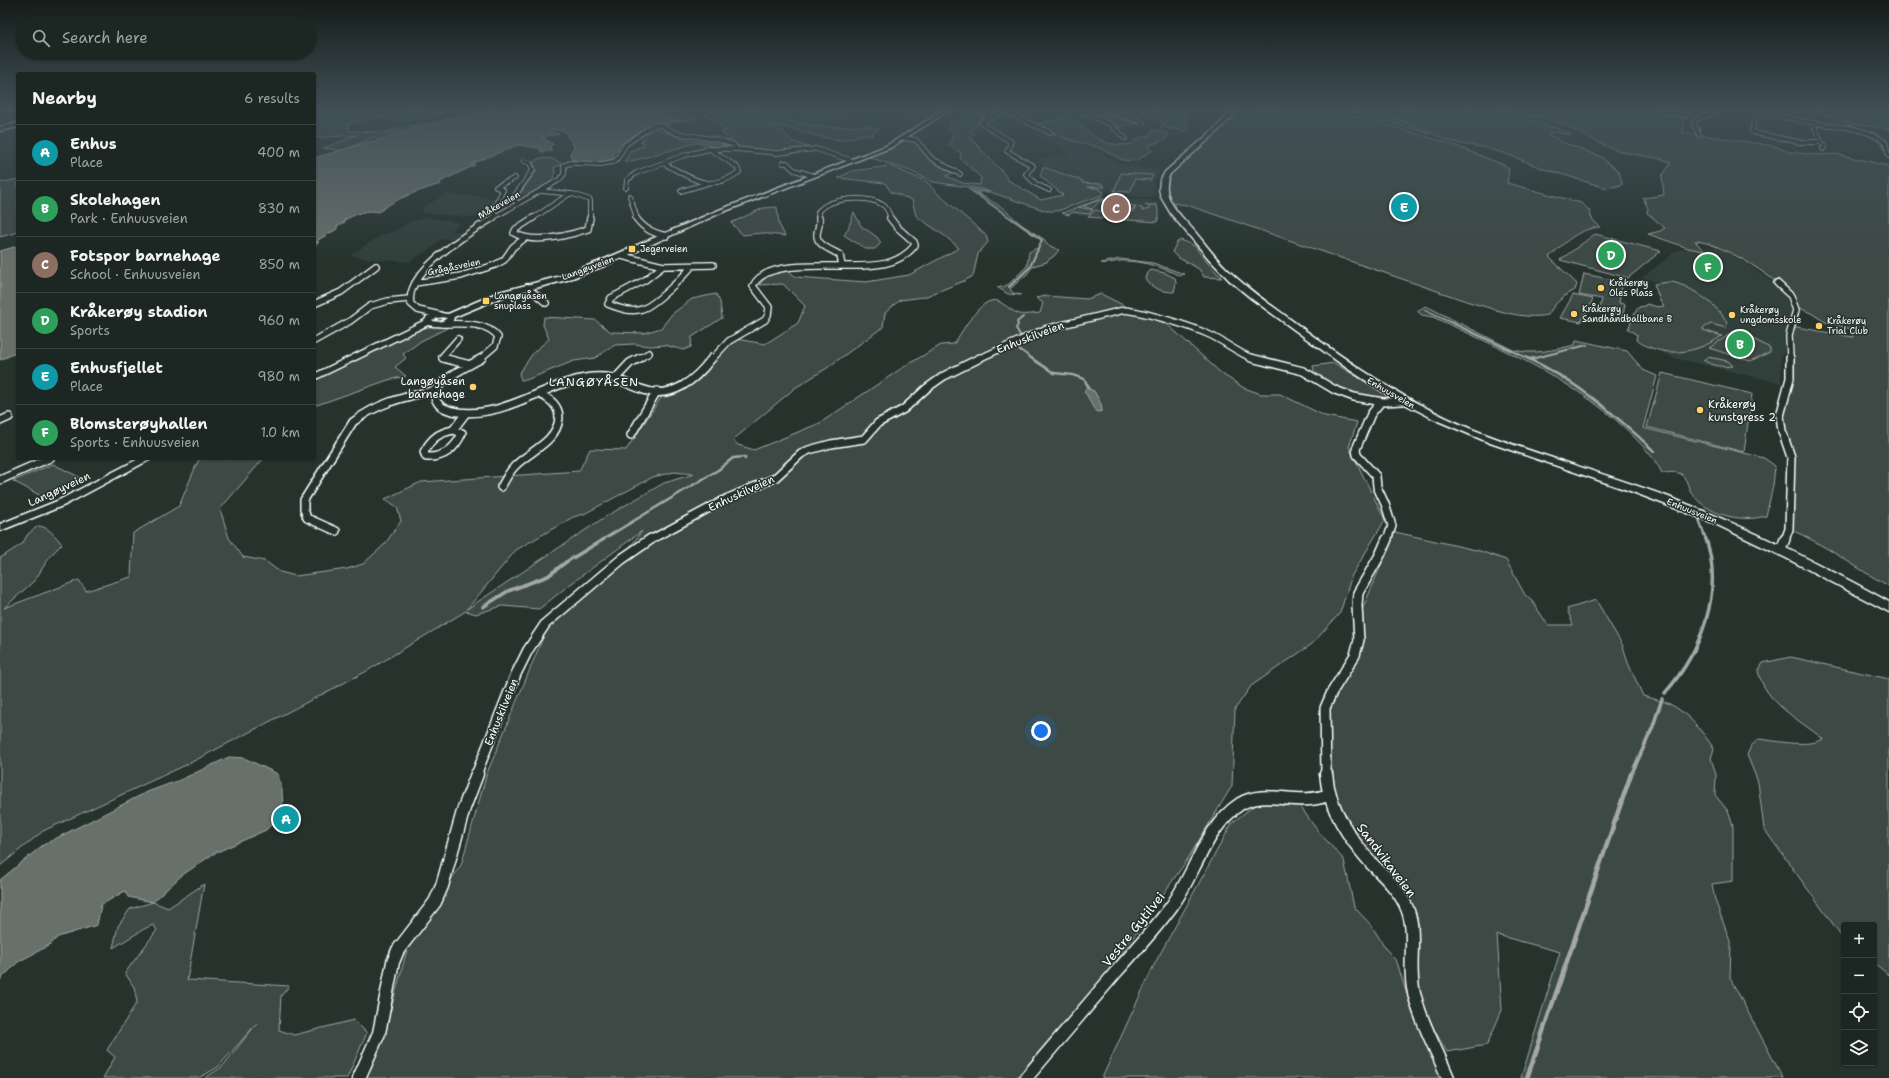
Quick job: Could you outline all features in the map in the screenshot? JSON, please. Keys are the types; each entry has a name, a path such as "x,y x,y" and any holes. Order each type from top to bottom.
{"main road":[{"name":"Langøyveien","path":"432,321 450,318 491,298 575,274 622,256 721,211 849,160"},
{"name":"Enhuusveien","path":"1182,160 1167,173 1162,180 1161,187 1164,197 1217,264 1233,280 1349,368 1403,401 1468,431 1662,499 1781,550 1889,608"},
{"path":"316,376 432,321 440,315 450,318"},
{"name":"Langøyveien","path":"0,528 66,501 144,460"}],"street":[{"name":"Måkeveien","path":"409,299 415,283 429,264 441,253 495,217 562,177 564,174 564,165 571,163 601,164 615,160"},
{"path":"626,188 627,180 630,176 670,160"},
{"path":"681,191 705,184 722,182 733,177 740,171 725,160"},
{"path":"935,160 960,174"},
{"path":"1023,160 1033,166 1026,174 1036,184 1049,190"},
{"path":"518,204 514,198 533,170 530,163 524,161"},
{"path":"663,163 705,184"},
{"path":"783,163 787,164 794,170 812,175"},
{"path":"495,217 494,210 503,190 496,187 515,178"},
{"path":"540,191 569,194 585,196 590,200 590,223 588,229 561,236 525,238 515,235 515,230 569,194"},
{"path":"630,196 634,215 642,226 650,231 666,236"},
{"path":"436,390 435,399 443,408 466,413 499,410 581,379 601,376 616,378 641,389 657,391 673,390 691,383 697,378 722,346 732,338 765,320 770,307 753,286 758,278 774,270 783,268 868,266 891,262 909,253 915,245 914,242 892,222 888,211 882,204 856,199 826,204 818,210 820,224 817,232 817,239 820,243 840,255 842,266"},
{"name":"Grågåsveien","path":"415,283 461,276 495,266 504,260 513,247 525,238"},
{"path":"622,256 663,266 713,265"},
{"path":"316,303 340,292 376,266"},
{"path":"663,266 645,280 611,298 608,304 628,309 643,309 686,274 692,266"},
{"path":"1777,283 1791,296 1796,310 1789,336 1790,378 1780,416 1782,431 1791,457 1789,529 1781,550"},
{"path":"527,287 546,303"},
{"path":"316,339 350,321 370,306 388,301 409,299 412,306 432,321 489,329 495,332 498,337 498,342 492,350 447,379 436,390 411,395 380,405 359,417 348,428 311,488 304,504 307,518 336,531"},
{"name":"Enhuskilveien","path":"359,1078 379,1034 393,962 398,950 435,902 442,886 455,836 471,788 516,674 528,650 546,623 640,546 728,498 775,478 801,454 809,450 831,444 864,439 878,423 904,409 944,376 995,350 1045,329 1119,310 1136,311 1203,332 1213,336 1249,357 1301,370 1332,388 1365,400 1380,403 1403,401"},
{"path":"450,318 467,325"},
{"path":"458,340 442,357 446,360 470,365"},
{"path":"616,378 630,363 649,352"},
{"path":"631,435 657,391"},
{"path":"502,488 510,470 542,445 557,428 559,420 558,412 550,399 541,395"},
{"name":"Sandvikaveien","path":"1380,403 1371,414 1356,449 1357,456 1376,476 1377,487 1385,504 1392,526 1378,559 1365,578 1358,593 1356,603 1359,640 1356,653 1326,708 1324,721 1328,795 1352,840 1393,887 1404,904 1410,918 1412,935 1410,964 1418,1010 1448,1078"},
{"path":"453,430 462,433 449,452 440,457 426,457 424,452 434,436 453,430 466,413"},
{"path":"0,421 9,417"},
{"path":"0,480 45,460"},
{"name":"Vestre Gytilvei","path":"1026,1078 1160,920 1175,900 1216,830 1228,814 1240,803 1250,799 1263,797 1311,800 1328,795"}],"shaded area":[{"path":"316,160 480,160 471,164 475,165 440,182 441,184 400,199 379,212 365,212 344,220 345,222 337,226 337,229 316,242"},
{"path":"536,160 556,160 561,163 561,165 554,167 555,173 552,181 556,181 523,200 517,200 518,196 536,171 533,162"},
{"path":"610,160 609,162 586,163 573,161"},
{"path":"625,160 634,160 624,163"},
{"path":"879,160 933,160 951,172 951,174 946,176 963,183 980,185 981,178 962,160 992,160 1003,172 1008,180 1041,200 1063,195 1040,176 1043,167 1083,181 1082,183 1102,184 1105,187 1088,187 1097,188 1104,192 1102,195 1057,211 1047,211 981,189 933,182 910,171"},
{"path":"1038,160 1114,160 1120,164 1161,170 1154,183 1156,196 1144,198 1101,191 1097,188 1067,185 1064,175 1043,167 1042,163"},
{"path":"1184,160 1492,160 1504,165 1509,169 1507,183 1581,203 1589,210 1592,219 1600,227 1578,233 1549,257 1577,284 1575,290 1560,300 1548,315 1529,316 1510,314 1472,303 1187,205 1171,203 1164,193 1165,177"},
{"path":"1522,160 1605,160 1619,171 1622,185 1607,188 1544,169"},
{"path":"1664,160 1864,160 1889,166 1889,586 1815,542 1789,529 1791,457 1780,416 1788,388 1791,326 1853,337 1851,329 1825,322 1811,313 1795,306 1791,296 1772,279 1746,261 1718,247 1695,241 1704,251 1688,248 1648,234 1665,228 1647,213 1648,208 1643,198 1664,195 1662,176 1671,163"},
{"path":"890,166 927,182 937,193 986,235 988,242 978,254 973,276 924,297 900,300 885,313 883,327 827,368 795,388 733,440 738,445 754,450 820,423 902,368 941,345 954,344 980,308 993,300 1000,302 1018,314 1026,314 1040,313 1043,303 1036,298 1046,296 1087,299 1101,294 1139,313 1167,324 1222,374 1244,388 1261,394 1280,394 1325,416 1357,422 1349,447 1385,520 1352,575 1340,613 1312,644 1251,686 1235,709 1232,786 1187,860 1116,962 1016,1078 365,1078 389,1016 409,943 461,865 487,773 549,623 611,572 642,531 539,609 502,606 476,614 466,611 367,671 188,764 43,831 0,866 0,558 22,544 28,534 38,526 42,526 52,532 62,544 50,556 35,580 4,608 79,580 86,591 131,577 133,533 179,506 199,460 262,460 220,509 229,538 243,557 265,561 280,572 296,576 347,569 363,564 385,544 401,521 397,507 385,499 421,482 579,471 590,449 626,450 663,395 678,392 690,387 698,381 726,348 736,339 765,344 798,323 805,306 783,284 759,285 767,276 787,270 796,277 866,282 909,275 959,248 945,236 916,216 912,200 891,192 885,183 838,178 852,171","holes":["674,472 694,474 664,483 605,517 467,609 516,550 573,517 584,514 653,477"]},
{"path":"1121,173 1153,175 1151,180 1135,179 1130,192 1114,191"},
{"path":"16,179 16,233 0,237 0,183"},
{"path":"968,189 989,192 976,192 1003,208 1021,224 1045,240 1046,244 1059,250 1047,262 1033,266 1027,274 1010,289 1013,293 1021,295 1008,294 997,287 1003,287 1009,284 1027,266 1029,252 1039,247 1041,240"},
{"path":"446,194 496,198 492,210 492,216 472,217 423,213 422,208"},
{"path":"1111,195 1158,202 1158,205 1156,205 1159,217 1157,222 1115,220 1062,213"},
{"path":"1103,198 1103,200 1108,201 1100,201 1092,209 1083,206 1099,200 1082,206"},
{"path":"1124,204 1135,206 1133,209 1129,210 1129,212 1134,211 1136,206 1143,209 1142,211 1149,209 1150,207 1145,205 1157,205 1159,215 1157,222 1128,220 1129,218 1123,215 1126,212 1116,212"},
{"path":"777,207 779,224 785,236 761,233 743,235 731,223 763,208"},
{"path":"1078,207 1093,210 1089,214 1072,212 1069,215 1062,213"},
{"path":"1095,210 1114,214 1116,212 1123,214 1122,218 1128,220 1088,217"},
{"path":"854,212 861,226 877,237 881,243 875,249 866,249 844,235 848,229"},
{"path":"428,217 461,223 451,231 467,232 454,240 441,239 432,248 409,262 367,259 350,255 382,235 395,231 411,221"},
{"path":"1595,234 1661,251 1628,278 1560,260"},
{"path":"1181,240 1195,246 1203,258 1222,278 1204,277 1199,269 1177,257 1172,252 1177,242"},
{"path":"16,247 16,353 0,360 0,251"},
{"name":"Kråkerøy ungdomsskole","path":"1708,247 1717,248 1730,253 1781,287 1789,296 1793,311 1786,325 1784,352 1781,356 1781,383 1674,358 1660,352 1671,352 1703,331 1657,288 1660,283 1642,278 1677,250"},
{"path":"1120,259 1153,263 1184,274 1180,276 1161,268 1132,261 1101,263"},
{"path":"1151,270 1165,273 1175,278 1176,283 1174,292 1158,289 1151,285 1145,279 1146,275"},
{"name":"Kråkerøy Oles Plass","path":"1584,274 1623,282 1619,303 1625,304 1623,316 1599,311 1602,299 1579,295"},
{"path":"1669,282 1685,286 1694,291 1719,311 1727,324 1726,328 1711,324 1703,328 1703,330 1722,336 1701,347 1679,352 1657,350 1636,340 1637,335 1628,329 1636,311 1639,307 1645,306 1646,304 1658,307 1664,306 1661,303 1654,284"},
{"path":"716,294 720,302 722,318 692,337 691,347 683,350 665,345 615,345 595,358 574,361 526,380 521,380 519,373 534,352 549,339 543,325 544,317 595,320 611,332 644,333 661,328 672,314 692,299"},
{"path":"1573,295 1593,299 1581,322 1560,318"},
{"path":"1426,306 1513,350 1536,352 1552,350 1575,345 1576,340 1627,351 1643,370 1657,376 1643,428 1764,458 1775,466 1773,486 1766,516 1756,518 1735,518 1715,512 1698,500 1691,492 1683,475 1672,472 1662,473 1641,444 1626,429 1582,394 1558,379 1484,340 1433,317 1422,315 1417,311"},
{"path":"453,325 421,341 403,354 406,358 395,367 406,376 388,380 316,405 316,378 407,333 428,327"},
{"path":"1733,332 1744,334 1770,348 1770,352 1750,361 1709,348"},
{"path":"1708,357 1728,361 1733,366 1718,366 1703,360"},
{"path":"1334,363 1391,397 1390,399 1361,397 1330,385 1315,375 1313,366"},
{"name":"Kråkerøy kunstgress 2","path":"1662,373 1752,394 1744,452 1647,427"},
{"path":"1086,388 1094,391 1101,404 1102,411 1098,412 1093,408 1084,392"},
{"path":"53,464 85,480 45,498 13,481"},
{"path":"1395,532 1480,551 1506,560 1525,595 1532,601 1548,625 1573,625 1567,609 1596,600 1623,646 1628,663 1643,696 1667,703 1677,708 1700,729 1714,749 1711,758 1716,775 1715,795 1728,811 1733,826 1733,881 1712,884 1715,900 1731,944 1730,978 1783,1078 1521,1078 1560,952 1497,935 1502,1010 1487,1045 1447,1052 1420,1005 1415,961 1419,925 1413,908 1359,841 1328,781 1327,715 1361,646 1360,615"},
{"path":"1791,657 1889,679 1889,975 1877,965 1877,922 1841,922 1841,935 1764,829 1758,782 1747,755 1751,746 1759,739 1809,743 1817,742 1823,739 1784,710 1768,692 1758,671 1763,663"},
{"path":"229,757 244,758 278,774 282,790 283,813 266,830 213,854 181,876 153,902 128,897 125,891 101,905 97,925 58,937 48,946 18,962 0,980 0,880 43,845 147,792 180,780"},
{"path":"1257,803 1300,806 1317,830 1344,860 1354,907 1371,925 1386,949 1397,962 1413,1015 1433,1059 1439,1078 1102,1078 1154,965 1232,823"},
{"path":"204,884 187,980 289,986 281,996 279,1030 294,1035 354,1020 367,1033 347,1078 205,1078 222,1067 257,1023 218,1067 199,1078 103,1078 115,1057 107,1050 137,1002 134,987 125,973 157,930 153,925 113,948 118,926 130,909 153,902 168,908"}],"waterway":[{"path":"973,191 1012,219"},
{"path":"1009,287 1030,267 1042,240 1011,218"},
{"path":"1425,310 1529,359"},
{"path":"1021,337 1016,328 1018,325 1017,322 1023,317"},
{"path":"1016,344 1014,346 1033,359"},
{"path":"1535,358 1587,345"},
{"path":"1031,358 1054,373 1073,375 1084,379 1089,388"},
{"path":"1530,359 1535,358"},
{"path":"1531,359 1535,358"},
{"path":"1529,359 1562,377 1594,399 1625,424 1654,451"},
{"path":"602,540 718,470 733,458 745,457 745,459"},
{"path":"1699,519 1706,540"},
{"path":"483,607 508,591 548,576 566,562 604,539"},
{"path":"1665,693 1678,677 1689,659 1699,640 1706,621 1712,580 1711,559 1706,539"},
{"path":"1631,775 1652,729 1662,699"},
{"path":"1527,1078 1631,774"}],"place":[{"name":"Enhusfjellet","path":"1404,207"},
{"name":"Fotspor barnehage","path":"1116,208"},
{"name":"Jegerveien","path":"632,249"},
{"name":"Kråkerøy stadion","path":"1611,255"},
{"name":"Blomsterøyhallen","path":"1708,267"},
{"name":"Kråkerøy Oles Plass","path":"1601,288"},
{"name":"Langøyåsen snuplass","path":"486,301"},
{"name":"Kråkerøy Sandhåndballbane B","path":"1574,314"},
{"name":"Kråkerøy ungdomsskole","path":"1732,315"},
{"name":"Kråkerøy Trial Club","path":"1819,326"},
{"name":"Skolehagen","path":"1740,344"},
{"name":"Langøyåsen barnehage","path":"473,387"},
{"name":"Kråkerøy kunstgress 2","path":"1700,410"},
{"name":"Enhus","path":"286,819"}],"district":[{"name":"LANGØYÅSEN","path":"594,382"}]}
